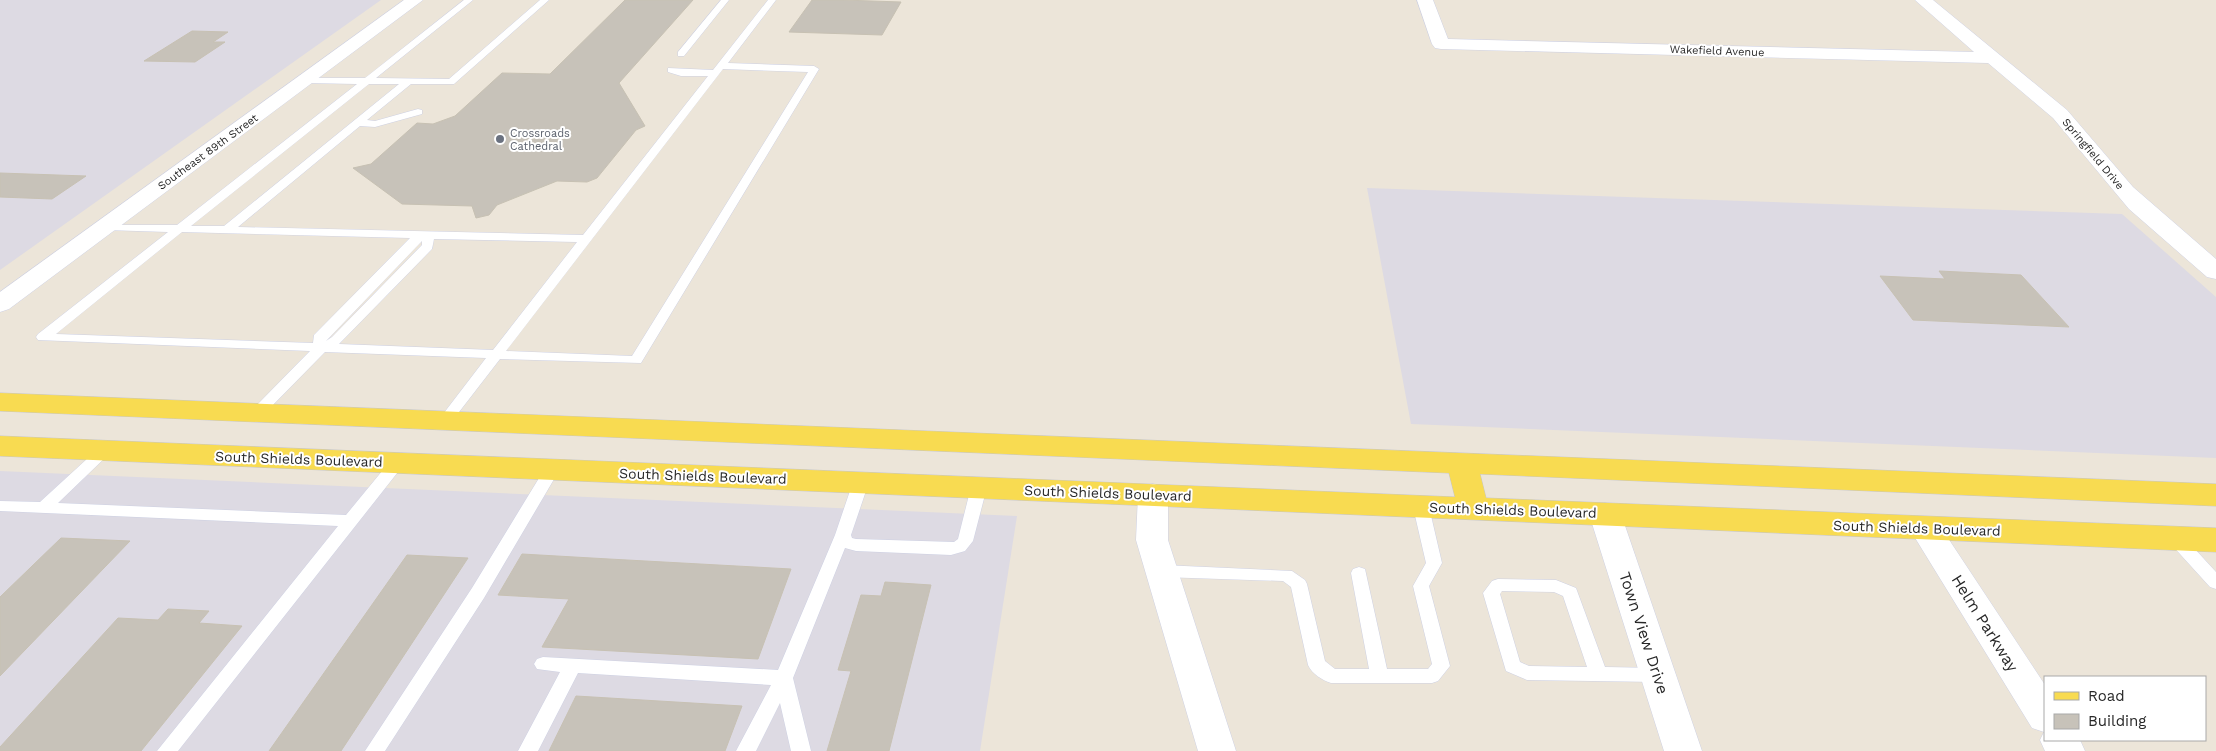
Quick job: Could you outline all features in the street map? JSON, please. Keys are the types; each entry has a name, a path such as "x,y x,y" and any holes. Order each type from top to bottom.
{"main road":[{"path":"0,402 2216,495"},
{"path":"397,463 444,422"},
{"name":"South Shields Boulevard","path":"0,446 2216,540"},
{"path":"1462,463 1473,509"}],"street":[{"name":"Southeast 89th Street","path":"0,304 416,0"},
{"name":"Wakefield Avenue","path":"1425,0 1441,44 1994,58"},
{"name":"Springfield Drive","path":"1922,0 1994,58 2078,131 2114,179 2131,198 2216,272"},
{"path":"1152,495 1152,540 1217,751"},
{"name":"Town View Drive","path":"1605,514 1684,751"},
{"name":"Helm Parkway","path":"1925,528 2044,715"}],"lane":[{"path":"470,0 43,337 636,360 814,70 717,70 681,73 671,70"},
{"path":"307,80 451,82 545,0"},
{"path":"681,54 725,0"},
{"path":"444,422 772,0"},
{"path":"228,230 408,82"},
{"path":"358,123 375,124 418,112"},
{"path":"106,227 585,239"},
{"path":"256,414 320,349 337,340 428,246 428,235"},
{"path":"43,508 105,450"},
{"path":"167,751 397,463"},
{"path":"375,751 478,593 552,470"},
{"path":"746,751 784,678 818,590 844,535 861,482"},
{"path":"844,535 845,542 856,545 951,549 959,547 965,541 979,487"},
{"path":"0,506 350,521"},
{"path":"1162,571 1286,576 1299,584 1318,665 1331,676 1432,676 1440,666 1421,586 1434,563 1421,506"},
{"path":"2176,539 2216,583"},
{"path":"1360,573 1379,676"},
{"path":"1598,674 1570,592 1556,586 1498,585 1491,592 1512,666 1527,673 1658,675"},
{"path":"543,664 784,678"},
{"path":"528,751 573,666"},
{"path":"784,678 801,751"}],"shaded area":[{"path":"0,0 381,0 0,270"},
{"path":"1367,188 2122,214 2216,297 2216,458 1411,424"},
{"path":"0,471 1017,516 980,751 0,751"}],"building":[{"path":"625,0 693,0 619,83 645,126 636,130 597,178 587,182 557,181 497,205 489,215 476,218 472,206 402,204 353,168 371,164 417,123 433,124 455,116 502,73 550,74"},
{"path":"812,0 901,2 882,35 789,32"},
{"path":"192,31 228,32 213,42 225,42 195,62 144,61"},
{"path":"0,173 86,176 52,199 0,197"},
{"path":"1939,271 2021,275 2069,327 1913,320 1880,276 1945,279"},
{"path":"61,538 130,541 0,676 0,597"},
{"path":"522,554 791,569 758,659 542,647 569,599 498,595"},
{"path":"407,555 468,558 341,751 269,751"},
{"path":"885,582 931,585 889,751 827,751 851,671 838,670 861,595 881,596"},
{"path":"168,609 209,611 199,623 242,626 141,751 0,751 0,747 118,618 158,620"},
{"path":"576,696 742,706 725,751 549,751"}],"place":[{"name":"Crossroads Cathedral","path":"500,139"}]}
